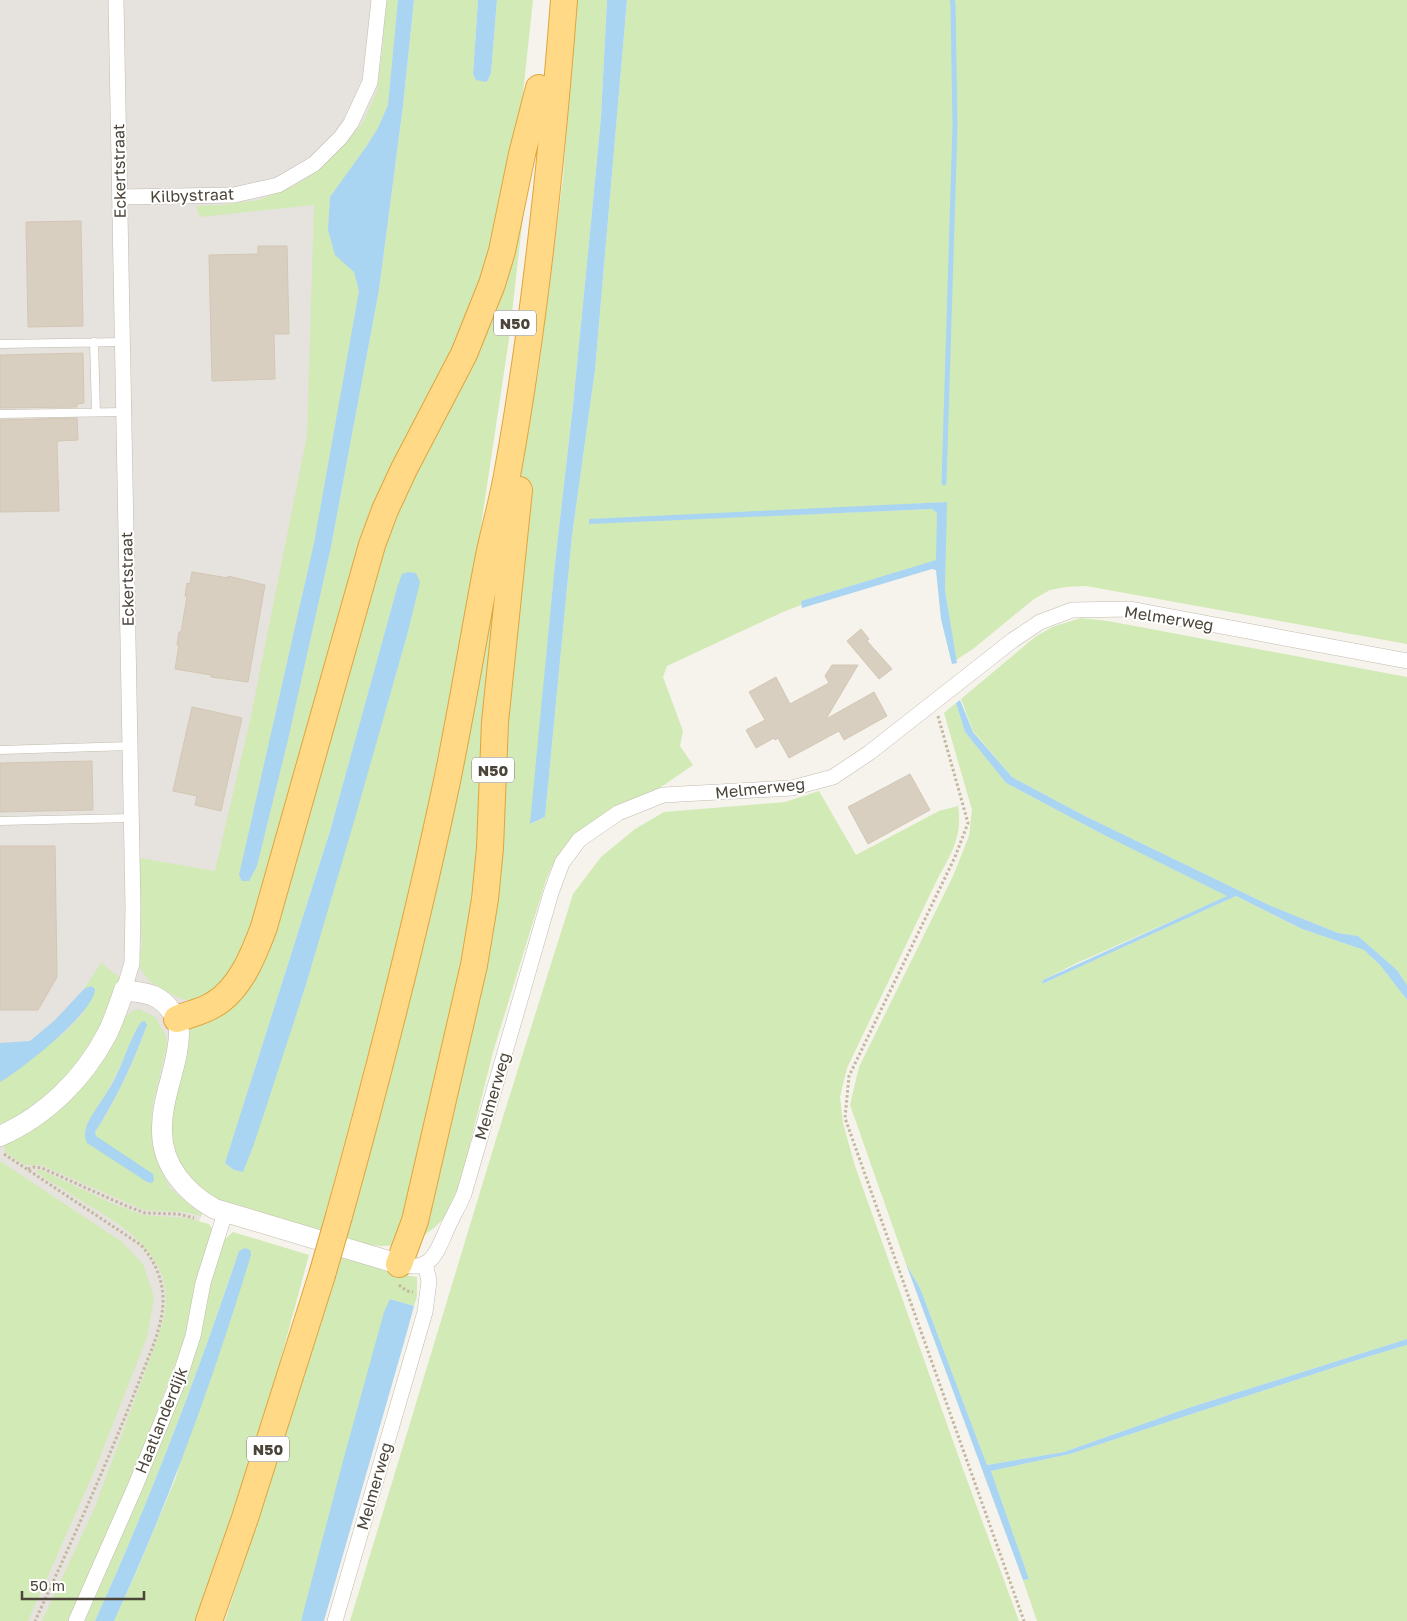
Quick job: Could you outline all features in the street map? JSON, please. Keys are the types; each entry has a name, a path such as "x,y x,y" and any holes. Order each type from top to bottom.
{"highway":[{"name":"N50","path":"488,557 494,476 517,309 535,151 547,0"},
{"name":"N50","path":"209,1621 245,1518 339,1216 374,1089 418,912 447,780 488,557 508,473 527,356 549,167 564,0"},
{"name":"N50","path":"176,1019 215,1005 225,996 236,984 247,965 264,927 372,545 385,510 404,469 464,354 492,284 509,221 522,154 539,88"},
{"name":"N50","path":"399,1264 415,1221 482,925 490,848 494,731 500,659 531,380 527,356"}],"street":[{"name":"Eckertstraat","path":"116,0 133,907 132,956 124,990"},
{"name":"Kilbystraat","path":"120,197 234,195 278,185 314,164 351,123 370,82 378,0"},
{"name":"Melmerweg","path":"335,1621 425,1312 429,1281 425,1263 437,1254 447,1228 456,1214 464,1194 551,893 562,863 580,840 618,813 663,795 792,788 833,777 869,753 1013,640 1040,622 1072,610 1130,609 1407,661"},
{"path":"0,1136 35,1117 71,1086 107,1033 124,990 153,996 164,1003 176,1019 179,1033 162,1122 162,1132 166,1153 177,1176 189,1192 201,1201 225,1213 399,1264 409,1266 425,1263"},
{"name":"Haatlanderdijk","path":"76,1621 135,1487 179,1379 193,1336 203,1283 225,1213"}],"lane":[{"path":"94,342 96,412"},
{"path":"0,344 123,342"},
{"path":"0,414 124,412"},
{"path":"0,750 130,746"},
{"path":"0,821 132,818"}],"path":[{"path":"934,702 968,823 955,857 849,1076 845,1118 1024,1621"},
{"path":"0,1151 141,1245 155,1265 163,1298 156,1333 92,1498 35,1621"}],"shaded area":[{"path":"0,0 406,0 244,1135 190,1238 167,1362 53,1621 0,1621"}],"green space":[{"path":"385,0 398,0 388,105 378,128 330,197 328,230 335,254 354,272 359,291 314,543 239,875 242,881 248,881 257,866 287,744 331,547 379,290 403,106 414,0 478,0 473,74 487,82 491,73 497,0 533,0 517,149 469,328 397,462 271,887 232,980 194,1002 179,998 149,981 140,968 142,945 140,858 215,871 251,716 307,435 314,205 200,217 196,206 259,200 294,186 318,171 339,150 362,124 377,91 383,44"},
{"path":"576,0 607,0 601,117 573,405 555,563 531,824 545,817 572,536 595,370 627,0 1407,0 1407,644 1086,586 1050,590 1034,599 973,649 956,660 945,590 946,502 589,523 932,509 937,513 937,560 801,601 801,605 667,666 663,677 683,731 680,746 693,765 664,785 588,825 571,839 551,868 545,883 493,1052 457,1196 448,1213 437,1226 410,1242 378,1246 361,1244 344,1240 515,459 538,375 563,179"},
{"path":"530,155 509,339 467,619 438,754 410,900 320,1233 222,1204 197,1189 175,1157 170,1124 192,1024 233,999 385,520","holes":["419,582 408,632 305,988 243,1172 234,1170 225,1163 330,831 397,589"]},
{"path":"1081,618 1108,621 1407,677 1407,985 1397,970 1358,936 1338,933 1269,905 1083,815 1012,777 973,731 961,699 1035,637 1052,627"},
{"path":"956,703 965,732 1006,783 1104,835 1228,896 1077,963 1043,980 1042,984 1236,896 1302,929 1364,950 1380,965 1407,1000 1407,1339 1185,1409 1064,1452 987,1465 920,1288 906,1264 850,1105 859,1067 953,876 969,836 972,810 944,713"},
{"path":"819,791 856,855 939,811 958,806 959,827 955,844 847,1068 840,1097 843,1123 855,1166 1019,1621 350,1621 497,1136 573,894 601,857 635,829 664,812 785,802"},
{"path":"101,963 120,978 112,1003 90,1046 76,1065 43,1098 0,1125 0,1082 63,1034 84,1012 91,987 84,989"},
{"path":"139,1009 155,1017 166,1036 167,1046 153,1103 152,1120 159,1167 170,1188 202,1215 200,1216 185,1212 144,1210 41,1165 25,1165 5,1152 4,1145 39,1125 64,1107 89,1077 116,1036 126,1016","holes":["147,1026 118,1093 95,1132 96,1136 86,1126 113,1080 135,1031"]},
{"path":"0,1161 122,1242 143,1264 154,1298 147,1337 94,1472 28,1621 0,1621"},
{"path":"35,1170 41,1170 111,1203 143,1215 187,1218 209,1224 212,1229 187,1333 130,1484 68,1621 42,1621 95,1507 157,1340 165,1312 166,1295 162,1276 155,1260 144,1246 116,1222 46,1179"},
{"path":"233,1232 309,1255 268,1406 199,1621 114,1621 176,1477 239,1251 207,1345 135,1530 95,1621 82,1621 215,1263 225,1239"},
{"path":"339,1256 403,1275 417,1277 417,1296 414,1306 390,1299 301,1621 225,1621 292,1414"},
{"path":"1407,1345 1407,1621 1037,1621 1023,1580 1029,1579 991,1471 1070,1454"}],"water":[{"path":"398,0 414,0 403,106 379,290 331,547 287,744 257,866 249,881 242,881 239,875 314,543 359,291 354,272 335,255 328,230 330,197 378,128 388,105"},
{"path":"478,0 497,0 491,73 487,82 476,80 473,74"},
{"path":"607,0 627,0 595,370 572,536 545,817 530,824 601,117"},
{"path":"947,502 945,590 957,663 952,664 941,619 936,570 932,569 802,608 801,601 936,560 937,513 932,509 589,524 589,519"},
{"path":"408,572 416,573 420,582 408,632 353,825 305,988 254,1144 243,1172 234,1170 225,1163 330,831 397,588 402,574"},
{"path":"960,700 973,732 1012,777 1083,815 1269,905 1338,933 1358,936 1397,970 1407,985 1407,1000 1380,965 1364,950 1302,929 1236,896 1042,984 1043,980 1227,896 1104,835 1006,783 965,732 956,703"},
{"path":"91,986 95,989 92,999 70,1026 39,1054 0,1082 0,1043 30,1041 55,1020 84,989"},
{"path":"145,1021 147,1025 130,1067 95,1132 96,1136 153,1174 154,1180 152,1183 147,1182 87,1143 85,1138 86,1128 91,1118 117,1074 137,1029 141,1022"},
{"path":"245,1248 250,1250 251,1255 221,1348 189,1440 153,1531 114,1621 95,1621 135,1530 172,1438 207,1345 239,1251"},
{"path":"906,1264 920,1288 987,1465 1064,1452 1185,1409 1407,1339 1407,1345 1070,1454 991,1471 1029,1579 1023,1580"},
{"path":"390,1299 414,1306 407,1332 324,1621 301,1621 384,1312"}],"building":[{"path":"81,221 83,326 28,327 26,222"},
{"path":"258,246 287,246 289,334 274,334 275,379 212,381 209,255 258,254"},
{"path":"83,353 84,403 77,404 77,407 0,408 0,355"},
{"path":"77,418 78,440 57,441 59,511 0,512 0,420"},
{"path":"192,572 228,578 228,576 265,585 248,682 211,677 211,675 175,669 179,632 181,632 187,597 185,596 187,583 190,584"},
{"path":"861,629 869,639 867,641 892,669 879,679 847,641"},
{"path":"832,665 858,665 826,719 874,692 887,716 844,740 839,731 789,758 778,738 775,740 774,738 756,748 746,730 765,720 749,692 776,677 790,704 829,683 825,676"},
{"path":"192,707 242,718 221,811 195,805 197,796 173,791"},
{"path":"92,761 93,810 0,812 0,763"},
{"path":"910,774 930,810 868,844 848,807"},
{"path":"0,846 55,846 57,977 38,1010 0,1010"}],"waterway":[{"path":"944,483 955,126 952,0"}]}
